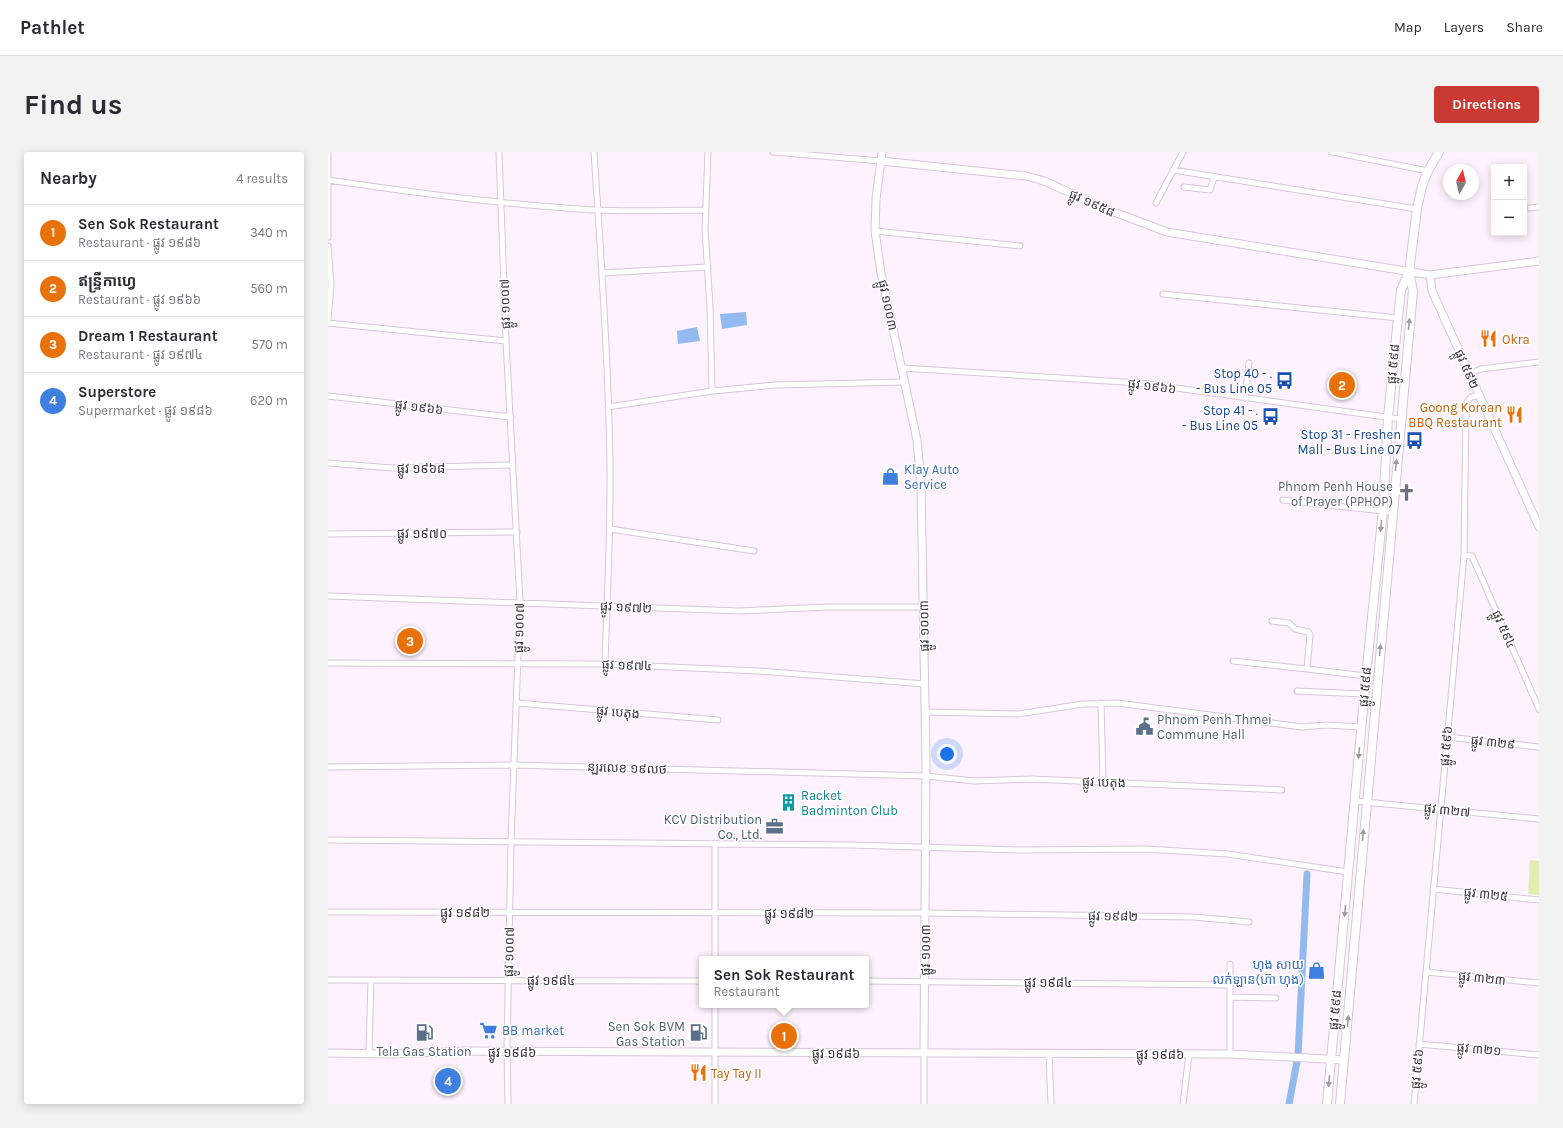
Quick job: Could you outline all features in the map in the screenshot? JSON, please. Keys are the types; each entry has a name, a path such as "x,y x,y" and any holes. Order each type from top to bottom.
{"main road":[{"name":"ផ្លូវ ៥៩៨","path":"1327,1104 1364,694 1383,510 1388,417 1401,290 1409,272 1422,186 1428,171 1439,152"},
{"name":"ផ្លូវ ៥៩៨","path":"1340,1104 1400,419 1413,291 1409,272"}],"street":[{"path":"328,152 328,238"},
{"name":"ផ្លូវ ១០០៧","path":"500,152 506,341 520,602 509,913 507,1052 508,1104"},
{"path":"594,152 602,273 608,407 610,529 606,605 606,664"},
{"path":"708,152 705,210 712,391"},
{"name":"ផ្លូវ ១៩៥៨","path":"773,152 1026,176 1044,181 1148,227 1167,232 1430,275 1539,261"},
{"name":"ផ្លូវ ១០០៣","path":"882,152 876,198 875,231 882,273 917,440 921,483 926,776 924,1104"},
{"path":"1156,203 1183,152"},
{"path":"1332,152 1428,171"},
{"path":"1173,170 1214,178 1418,209"},
{"path":"1184,188 1210,190 1214,178"},
{"path":"328,180 410,193 501,203 598,210 705,210"},
{"path":"1530,208 1539,207"},
{"path":"875,231 1020,246"},
{"path":"328,246 331,285 328,320"},
{"path":"602,273 708,267"},
{"name":"ផ្លូវ ៥៩២","path":"1430,275 1432,291 1539,527"},
{"path":"1163,294 1398,318"},
{"path":"328,323 506,341"},
{"path":"1245,398 1249,362"},
{"path":"1469,374 1481,369 1539,362"},
{"name":"ផ្លូវ ១៩៦៦","path":"902,368 1140,383 1400,419"},
{"path":"608,407 712,391 776,385 904,382"},
{"name":"ផ្លូវ ៥៩៦","path":"1414,1104 1464,556 1466,411 1467,402 1471,397 1479,395"},
{"name":"ផ្លូវ ១៩៦៦","path":"328,396 511,417"},
{"name":"ផ្លូវ ១៩៦៨","path":"328,463 399,468 513,465"},
{"path":"1283,500 1392,512"},
{"path":"610,529 754,551"},
{"name":"ផ្លូវ ១៩៧០","path":"328,534 517,532"},
{"name":"ផ្លូវ ៥៩៤","path":"1464,556 1472,556 1539,708"},
{"name":"ផ្លូវ ១៩៧២","path":"328,596 739,611 828,607 924,608"},
{"path":"1272,621 1289,624 1295,630 1308,632 1310,635 1307,669"},
{"path":"1233,661 1366,676"},
{"name":"ផ្លូវ ១៩៧៤","path":"328,663 606,664 758,671 925,684"},
{"path":"1297,692 1364,694"},
{"name":"ផ្លូវ បេតុង","path":"517,703 718,720"},
{"path":"925,712 1018,714 1101,703 1133,705 1302,727 1332,725 1361,727"},
{"path":"1101,703 1103,782"},
{"name":"ផ្លូវ ៣២៩","path":"1447,737 1539,747"},
{"name":"ន្ឡរលេខ ១៩លថ","path":"328,767 514,765 926,776"},
{"name":"ផ្លូវ បេតុង","path":"926,776 974,780 1032,779 1282,790"},
{"name":"ផ្លូវ ៣២៧","path":"1355,801 1539,819"},
{"path":"328,840 926,846 1021,850 1146,849 1228,854 1348,872"},
{"path":"715,843 715,956"},
{"name":"ផ្លូវ ៣២៥","path":"1433,889 1539,900"},
{"name":"ផ្លូវ ១៩៨២","path":"328,912 925,913 1194,917 1249,922"},
{"path":"1230,964 1230,1054"},
{"name":"ផ្លូវ ៣២៣","path":"1426,972 1539,983"},
{"name":"ផ្លូវ ១៩៨៤","path":"328,980 699,981"},
{"path":"369,1053 372,980"},
{"name":"ផ្លូវ ១៩៨៤","path":"869,982 1230,985"},
{"path":"1230,997 1276,998"},
{"path":"715,1008 715,1104"},
{"name":"ផ្លូវ ៣២១","path":"1419,1044 1539,1055"},
{"name":"ផ្លូវ ១៩៨៦","path":"328,1053 715,1052 1230,1054 1292,1056 1344,1060"},
{"path":"1049,1053 1051,1104"},
{"path":"1183,1104 1188,1054"}],"green space":[{"path":"1530,860 1539,861 1539,895 1528,894"}],"water":[{"path":"746,312 747,325 722,329 720,314"},
{"path":"697,327 700,341 678,344 677,331"}],"waterway":[{"path":"1289,1104 1298,1056 1307,874"}],"place":[{"name":"Okra","path":"1489,339"},
{"name":"Stop 40 - . - Bus Line 05","path":"1285,380"},
{"name":"ឥន្ទ្រីកាហ្វេ","path":"1342,385"},
{"name":"Goong Korean BBQ Restaurant","path":"1515,414"},
{"name":"Stop 41 - . - Bus Line 05","path":"1271,417"},
{"name":"Stop 31 - Freshen Mall - Bus Line 07","path":"1414,441"},
{"name":"Klay Auto Service","path":"891,476"},
{"name":"Phnom Penh House of Prayer (PPHOP)","path":"1406,493"},
{"name":"Dream 1 Restaurant","path":"410,641"},
{"name":"Phnom Penh Thmei Commune Hall","path":"1144,726"},
{"name":"Racket Badminton Club","path":"788,802"},
{"name":"KCV Distribution Co., Ltd.","path":"775,826"},
{"name":"ហុង សាយ លក់ឡាន(ហ៊ា ហុង)","path":"1317,971"},
{"name":"BB market","path":"489,1030"},
{"name":"Tela Gas Station","path":"424,1032"},
{"name":"Sen Sok BVM Gas Station","path":"698,1033"},
{"name":"Sen Sok Restaurant","path":"784,1036"},
{"name":"Tay Tay II","path":"698,1073"},
{"name":"Superstore","path":"448,1081"}]}
